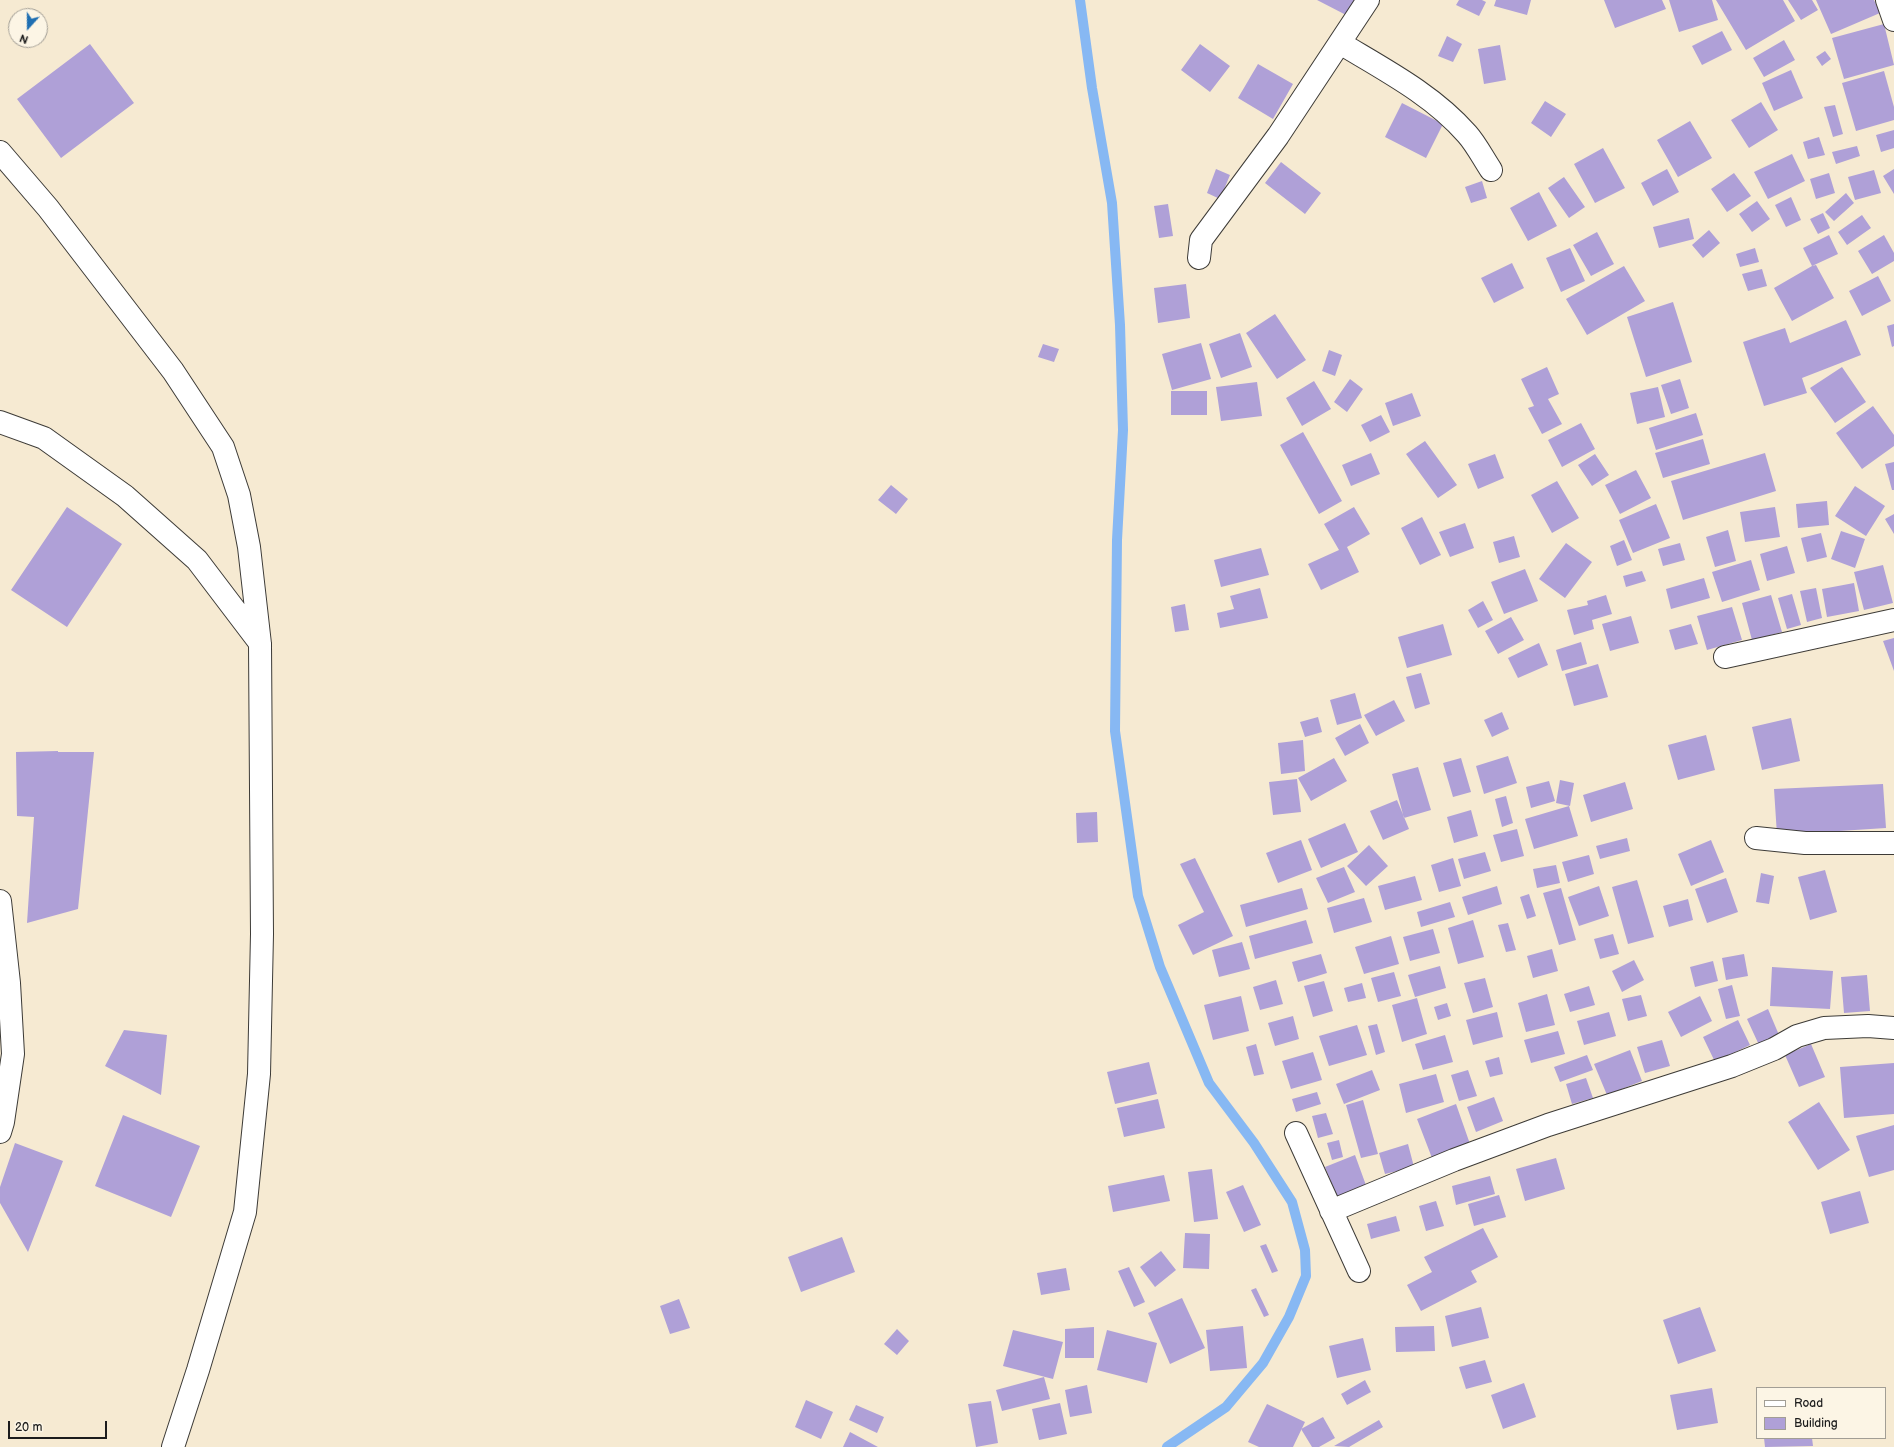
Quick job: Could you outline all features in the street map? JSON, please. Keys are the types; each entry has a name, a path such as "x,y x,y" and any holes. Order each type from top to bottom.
{"street":[{"path":"1199,258 1201,240 1278,136 1368,0"},
{"path":"1887,0 1894,20"},
{"path":"1340,43 1401,79 1440,107 1468,134 1490,170"},
{"path":"0,152 48,208 174,371 222,447 239,495 249,547 260,644 262,934 259,1074 245,1212 198,1370 173,1447"},
{"path":"0,422 44,438 125,496 197,560 260,644"},
{"path":"1725,657 1894,620"},
{"path":"1756,838 1805,843 1894,843"},
{"path":"0,901 9,983 13,1054 3,1122 0,1132"},
{"path":"1331,1210 1454,1160 1541,1128 1732,1066 1774,1049 1797,1036 1824,1028 1868,1026 1894,1028"},
{"path":"1296,1133 1358,1271"}],"building":[{"path":"1317,0 1357,0 1348,16"},
{"path":"1459,0 1482,0 1486,2 1479,16 1456,5"},
{"path":"1496,0 1531,0 1527,15 1494,6"},
{"path":"1604,0 1662,0 1666,9 1615,28"},
{"path":"1669,0 1712,0 1718,20 1679,32"},
{"path":"1716,0 1783,0 1795,21 1746,50"},
{"path":"1788,0 1812,0 1818,10 1801,20"},
{"path":"1816,0 1874,0 1880,13 1831,34"},
{"path":"1884,24 1894,65 1844,79 1832,38"},
{"path":"1722,31 1732,50 1702,65 1692,46"},
{"path":"1447,36 1462,44 1453,62 1438,56"},
{"path":"1784,40 1795,60 1764,77 1753,58"},
{"path":"90,44 134,103 61,158 17,99"},
{"path":"1200,44 1230,66 1210,92 1181,70"},
{"path":"1500,45 1506,80 1484,84 1478,49"},
{"path":"1825,51 1831,59 1822,66 1816,57"},
{"path":"1258,64 1293,84 1273,119 1238,98"},
{"path":"1791,70 1803,98 1774,111 1762,83"},
{"path":"1884,71 1894,107 1894,120 1856,131 1842,83"},
{"path":"1545,101 1566,114 1551,137 1531,123"},
{"path":"1761,102 1778,130 1749,148 1731,120"},
{"path":"1402,103 1443,124 1426,158 1385,137"},
{"path":"1835,105 1843,134 1833,137 1824,107"},
{"path":"1690,121 1712,158 1678,177 1657,140"},
{"path":"1894,130 1894,148 1881,152 1876,135"},
{"path":"1819,137 1825,155 1808,159 1803,142"},
{"path":"1857,146 1860,156 1836,164 1832,152"},
{"path":"1603,148 1625,188 1595,203 1574,164"},
{"path":"1792,154 1805,181 1768,199 1754,172"},
{"path":"1281,162 1321,193 1305,214 1265,183"},
{"path":"1216,169 1230,175 1220,199 1207,193"},
{"path":"1667,169 1679,192 1653,206 1641,183"},
{"path":"1894,169 1894,194 1883,176"},
{"path":"1874,170 1881,193 1855,200 1848,177"},
{"path":"1734,173 1751,196 1727,212 1711,189"},
{"path":"1829,173 1835,193 1816,199 1810,179"},
{"path":"1564,177 1585,207 1569,218 1548,188"},
{"path":"1482,181 1487,198 1471,203 1465,187"},
{"path":"1539,192 1557,226 1528,241 1510,208"},
{"path":"1846,193 1854,203 1834,221 1825,212"},
{"path":"1791,197 1801,220 1786,227 1775,205"},
{"path":"1757,201 1770,219 1752,232 1739,214"},
{"path":"1168,204 1173,236 1159,238 1154,206"},
{"path":"1823,213 1830,228 1818,234 1810,219"},
{"path":"1862,215 1871,228 1847,245 1838,232"},
{"path":"1689,218 1694,239 1659,248 1653,227"},
{"path":"1709,230 1720,243 1703,258 1692,245"},
{"path":"1597,232 1614,264 1591,276 1573,245"},
{"path":"1829,235 1838,254 1812,266 1803,248"},
{"path":"1884,235 1894,253 1894,261 1872,274 1858,251"},
{"path":"1570,248 1585,281 1561,292 1546,258"},
{"path":"1755,248 1759,262 1740,267 1736,254"},
{"path":"1512,263 1524,288 1494,303 1481,278"},
{"path":"1816,265 1834,298 1792,321 1774,288"},
{"path":"1624,266 1645,301 1587,335 1566,299"},
{"path":"1762,269 1767,286 1748,291 1742,274"},
{"path":"1878,276 1891,301 1862,316 1849,291"},
{"path":"1186,284 1190,318 1158,323 1154,288"},
{"path":"1673,302 1692,362 1646,377 1627,317"},
{"path":"1275,314 1306,360 1277,379 1246,333"},
{"path":"1846,320 1861,355 1802,378 1807,393 1764,406 1743,342 1785,328 1790,343"},
{"path":"1894,324 1894,346 1892,347 1887,326"},
{"path":"1240,333 1252,367 1221,378 1209,344"},
{"path":"1201,343 1211,379 1172,390 1162,354"},
{"path":"1043,344 1059,349 1054,362 1038,357"},
{"path":"1329,350 1342,355 1335,376 1322,371"},
{"path":"1547,367 1559,394 1548,399 1562,424 1542,434 1528,408 1534,406 1521,379"},
{"path":"1842,367 1866,402 1835,423 1810,388"},
{"path":"1350,379 1363,389 1347,412 1334,402"},
{"path":"1680,379 1689,408 1671,414 1661,385"},
{"path":"1314,381 1331,409 1302,426 1286,398"},
{"path":"1257,382 1262,416 1221,421 1216,387"},
{"path":"1658,387 1665,417 1637,424 1630,393"},
{"path":"1171,391 1207,391 1207,415 1171,415"},
{"path":"1412,393 1421,416 1393,426 1385,403"},
{"path":"1873,406 1894,435 1894,446 1862,469 1836,433"},
{"path":"1696,413 1703,435 1656,450 1649,428"},
{"path":"1381,415 1390,432 1370,442 1361,425"},
{"path":"1581,423 1595,449 1562,467 1548,440"},
{"path":"1303,432 1342,501 1319,514 1280,445"},
{"path":"1703,439 1710,464 1663,478 1655,453"},
{"path":"1425,441 1457,485 1438,498 1406,454"},
{"path":"1371,453 1380,474 1351,486 1342,465"},
{"path":"1765,453 1776,491 1683,520 1671,481"},
{"path":"1495,454 1504,478 1478,489 1468,464"},
{"path":"1595,454 1609,475 1592,486 1578,465"},
{"path":"1894,462 1894,490 1892,490 1885,464"},
{"path":"1636,470 1651,498 1620,514 1605,485"},
{"path":"1557,481 1579,518 1552,533 1531,495"},
{"path":"891,485 908,499 896,514 878,500"},
{"path":"1855,486 1885,506 1866,536 1835,516"},
{"path":"1827,501 1829,525 1798,528 1796,504"},
{"path":"1656,504 1670,538 1633,553 1619,520"},
{"path":"67,507 122,544 67,627 11,590"},
{"path":"1354,507 1370,534 1347,547 1359,572 1321,590 1308,564 1339,550 1324,524"},
{"path":"1775,507 1780,537 1745,542 1740,512"},
{"path":"1894,514 1894,534 1885,519"},
{"path":"1422,517 1441,555 1420,565 1401,528"},
{"path":"1465,523 1474,548 1450,557 1439,532"},
{"path":"1728,530 1736,561 1715,567 1706,537"},
{"path":"1841,531 1865,539 1855,568 1831,559"},
{"path":"1821,533 1827,557 1807,562 1801,538"},
{"path":"1514,536 1520,557 1499,563 1493,542"},
{"path":"1624,540 1632,560 1617,566 1610,546"},
{"path":"1566,543 1592,562 1565,598 1539,579"},
{"path":"1680,543 1685,560 1663,566 1658,549"},
{"path":"1787,546 1795,573 1767,581 1760,554"},
{"path":"1261,548 1269,575 1221,587 1214,560"},
{"path":"1751,560 1760,590 1722,602 1712,572"},
{"path":"1883,565 1893,603 1864,610 1854,572"},
{"path":"1525,569 1538,601 1504,614 1491,582"},
{"path":"1642,571 1646,581 1626,587 1623,576"},
{"path":"1704,578 1710,598 1671,609 1666,589"},
{"path":"1854,583 1859,611 1827,617 1822,589"},
{"path":"1260,588 1268,618 1220,628 1217,613 1234,609 1230,596"},
{"path":"1816,588 1822,618 1807,622 1800,591"},
{"path":"1792,594 1801,625 1787,629 1778,598"},
{"path":"1606,595 1612,614 1592,620 1594,629 1574,635 1567,610 1588,605 1587,601"},
{"path":"1771,595 1782,632 1752,640 1742,603"},
{"path":"1483,601 1493,620 1478,628 1468,610"},
{"path":"1185,604 1189,630 1175,632 1171,607"},
{"path":"1732,607 1742,640 1707,650 1697,616"},
{"path":"1631,616 1639,643 1610,651 1602,624"},
{"path":"1511,617 1524,640 1498,654 1485,631"},
{"path":"1443,624 1452,655 1407,668 1398,637"},
{"path":"1691,624 1698,644 1675,650 1669,630"},
{"path":"1894,638 1894,671 1883,641"},
{"path":"1581,642 1587,664 1562,671 1556,650"},
{"path":"1539,643 1548,665 1518,678 1508,658"},
{"path":"1598,664 1608,697 1574,706 1565,674"},
{"path":"1421,673 1430,704 1415,709 1406,677"},
{"path":"1355,693 1362,718 1337,725 1330,700"},
{"path":"1394,700 1405,721 1376,736 1364,715"},
{"path":"1502,712 1509,729 1492,737 1484,720"},
{"path":"1318,717 1322,732 1305,737 1300,722"},
{"path":"1791,718 1800,761 1762,770 1752,727"},
{"path":"1360,724 1369,743 1345,756 1335,738"},
{"path":"1706,735 1715,770 1678,780 1668,745"},
{"path":"1303,740 1305,771 1281,774 1278,743"},
{"path":"16,752 94,752 78,909 27,923 34,817 17,816"},
{"path":"1508,756 1517,783 1484,794 1476,766"},
{"path":"1334,758 1347,781 1311,801 1298,778"},
{"path":"1461,758 1471,792 1453,797 1443,763"},
{"path":"1418,767 1431,810 1404,818 1392,774"},
{"path":"1297,779 1301,812 1273,815 1269,782"},
{"path":"1560,780 1574,783 1570,806 1556,803"},
{"path":"1549,781 1555,801 1531,808 1526,787"},
{"path":"1625,782 1633,809 1591,822 1583,795"},
{"path":"1883,784 1886,828 1777,835 1774,789"},
{"path":"1506,796 1513,823 1502,827 1495,799"},
{"path":"1397,800 1409,829 1383,840 1370,811"},
{"path":"1569,806 1578,836 1534,849 1525,819"},
{"path":"1471,810 1478,836 1454,843 1447,817"},
{"path":"1097,812 1098,842 1077,843 1076,813"},
{"path":"1345,823 1358,852 1321,868 1308,839"},
{"path":"1517,829 1524,856 1501,862 1493,835"},
{"path":"1627,838 1630,851 1600,859 1596,846"},
{"path":"1301,840 1312,870 1278,883 1266,853"},
{"path":"1711,840 1724,872 1691,886 1678,854"},
{"path":"1369,845 1388,866 1366,886 1347,866"},
{"path":"1485,852 1491,871 1464,879 1458,859"},
{"path":"1589,855 1594,874 1568,882 1562,862"},
{"path":"1195,858 1233,936 1193,955 1178,925 1204,912 1180,864"},
{"path":"1453,858 1461,886 1439,892 1431,865"},
{"path":"1556,865 1560,883 1537,888 1533,869"},
{"path":"1344,867 1355,892 1328,903 1316,878"},
{"path":"1825,870 1837,912 1810,920 1798,877"},
{"path":"1761,873 1774,876 1769,904 1756,902"},
{"path":"1415,876 1422,900 1385,910 1378,886"},
{"path":"1726,878 1738,912 1707,923 1695,889"},
{"path":"1637,880 1654,937 1628,944 1612,887"},
{"path":"1497,886 1502,904 1468,915 1462,897"},
{"path":"1599,886 1609,916 1579,926 1568,897"},
{"path":"1302,888 1308,909 1246,927 1240,905"},
{"path":"1561,888 1576,940 1559,945 1543,893"},
{"path":"1529,894 1536,916 1527,919 1520,897"},
{"path":"1364,898 1372,922 1334,933 1327,908"},
{"path":"1688,899 1693,920 1669,927 1663,906"},
{"path":"1450,902 1455,917 1421,927 1417,912"},
{"path":"1306,920 1313,943 1255,959 1249,936"},
{"path":"1473,920 1484,957 1458,964 1448,928"},
{"path":"1508,923 1516,950 1506,952 1498,925"},
{"path":"1433,929 1440,953 1410,961 1403,937"},
{"path":"1613,934 1619,954 1600,959 1594,939"},
{"path":"1391,936 1399,964 1364,974 1355,947"},
{"path":"1242,942 1250,969 1219,977 1212,950"},
{"path":"1552,949 1558,971 1533,978 1527,956"},
{"path":"1321,954 1327,973 1298,982 1292,962"},
{"path":"1744,954 1748,976 1726,980 1722,958"},
{"path":"1634,960 1644,980 1622,992 1612,971"},
{"path":"1713,961 1718,981 1695,987 1690,967"},
{"path":"1440,966 1446,988 1415,997 1408,975"},
{"path":"1772,967 1833,971 1830,1009 1770,1006"},
{"path":"1394,972 1401,996 1378,1002 1371,978"},
{"path":"1867,975 1870,1011 1844,1013 1841,977"},
{"path":"1485,978 1493,1007 1473,1013 1464,983"},
{"path":"1276,980 1283,1004 1260,1010 1253,987"},
{"path":"1324,981 1333,1011 1313,1017 1304,986"},
{"path":"1362,983 1366,998 1348,1002 1344,988"},
{"path":"1732,985 1740,1016 1726,1019 1718,989"},
{"path":"1589,986 1595,1005 1570,1012 1564,994"},
{"path":"1547,994 1555,1025 1526,1032 1518,1003"},
{"path":"1641,995 1647,1016 1628,1021 1622,999"},
{"path":"1241,996 1249,1031 1213,1040 1204,1005"},
{"path":"1700,996 1712,1021 1681,1037 1668,1012"},
{"path":"1417,998 1427,1034 1402,1042 1392,1005"},
{"path":"1447,1003 1451,1016 1438,1020 1434,1007"},
{"path":"1768,1009 1779,1035 1759,1045 1747,1019"},
{"path":"1497,1012 1503,1037 1473,1045 1466,1020"},
{"path":"1609,1012 1616,1036 1584,1045 1577,1021"},
{"path":"1293,1016 1299,1039 1275,1046 1268,1023"},
{"path":"1738,1020 1750,1045 1715,1062 1703,1037"},
{"path":"1377,1024 1385,1052 1376,1055 1368,1026"},
{"path":"1357,1025 1367,1055 1329,1066 1319,1036"},
{"path":"124,1030 167,1035 161,1095 105,1066"},
{"path":"1558,1031 1565,1054 1531,1063 1524,1040"},
{"path":"1445,1035 1453,1062 1423,1070 1415,1044"},
{"path":"1662,1040 1670,1066 1645,1073 1637,1047"},
{"path":"1256,1044 1264,1074 1254,1076 1246,1047"},
{"path":"1811,1044 1825,1077 1799,1087 1785,1055"},
{"path":"1630,1050 1642,1081 1607,1095 1594,1064"},
{"path":"1313,1052 1322,1080 1291,1089 1282,1061"},
{"path":"1587,1055 1593,1070 1560,1082 1554,1067"},
{"path":"1499,1057 1503,1074 1490,1077 1485,1061"},
{"path":"1149,1062 1157,1094 1115,1104 1107,1072"},
{"path":"1894,1063 1894,1114 1844,1118 1840,1067"},
{"path":"1372,1070 1380,1090 1344,1104 1336,1084"},
{"path":"1468,1070 1477,1096 1459,1101 1451,1075"},
{"path":"1436,1074 1444,1102 1406,1113 1399,1084"},
{"path":"1586,1078 1593,1098 1572,1104 1566,1084"},
{"path":"1317,1092 1321,1104 1296,1112 1292,1099"},
{"path":"1494,1097 1503,1121 1476,1132 1467,1107"},
{"path":"1158,1099 1165,1128 1124,1137 1117,1108"},
{"path":"1363,1100 1378,1154 1361,1158 1346,1105"},
{"path":"1819,1102 1850,1150 1818,1170 1788,1122"},
{"path":"1456,1104 1470,1144 1432,1158 1417,1119"},
{"path":"1326,1113 1333,1134 1318,1138 1312,1116"},
{"path":"123,1115 200,1146 171,1217 95,1186"},
{"path":"1894,1125 1894,1170 1869,1177 1856,1136"},
{"path":"1339,1140 1343,1157 1332,1160 1327,1143"},
{"path":"15,1143 63,1161 28,1252 0,1203 0,1187"},
{"path":"1408,1144 1414,1167 1385,1174 1379,1153"},
{"path":"1355,1155 1367,1188 1338,1199 1325,1167"},
{"path":"1556,1158 1565,1189 1525,1201 1516,1169"},
{"path":"1212,1169 1218,1219 1194,1222 1188,1172"},
{"path":"1164,1175 1170,1201 1113,1212 1108,1186"},
{"path":"1490,1176 1495,1194 1456,1205 1452,1186"},
{"path":"1243,1185 1261,1225 1244,1232 1226,1192"},
{"path":"1860,1191 1869,1223 1830,1234 1821,1202"},
{"path":"1499,1195 1506,1217 1474,1226 1468,1204"},
{"path":"1436,1201 1444,1226 1426,1231 1419,1206"},
{"path":"1396,1216 1400,1231 1371,1239 1367,1224"},
{"path":"1483,1228 1498,1257 1471,1271 1477,1282 1421,1311 1407,1285 1432,1272 1424,1257"},
{"path":"1185,1233 1210,1234 1209,1269 1183,1268"},
{"path":"842,1237 855,1272 801,1292 788,1257"},
{"path":"1266,1244 1278,1271 1272,1273 1260,1246"},
{"path":"1161,1251 1176,1270 1155,1287 1140,1267"},
{"path":"1129,1267 1145,1302 1134,1307 1118,1271"},
{"path":"1066,1268 1070,1290 1041,1295 1037,1273"},
{"path":"1256,1288 1269,1315 1264,1317 1251,1290"},
{"path":"1182,1298 1205,1348 1170,1364 1148,1313"},
{"path":"679,1299 690,1328 670,1334 660,1306"},
{"path":"1481,1307 1489,1338 1452,1347 1445,1316"},
{"path":"1700,1307 1716,1351 1678,1364 1663,1320"},
{"path":"1243,1326 1247,1368 1210,1371 1206,1330"},
{"path":"1434,1326 1435,1351 1396,1352 1395,1327"},
{"path":"1094,1327 1094,1358 1065,1358 1065,1329"},
{"path":"897,1329 909,1341 897,1355 884,1344"},
{"path":"1013,1330 1063,1342 1053,1379 1003,1366"},
{"path":"1107,1330 1157,1343 1147,1383 1097,1370"},
{"path":"1363,1338 1371,1370 1337,1378 1329,1346"},
{"path":"1485,1360 1492,1382 1466,1389 1459,1367"},
{"path":"1044,1377 1050,1399 1002,1411 996,1390"},
{"path":"1365,1380 1371,1392 1347,1405 1341,1394"},
{"path":"1524,1383 1536,1417 1503,1429 1491,1395"},
{"path":"1087,1385 1092,1413 1070,1417 1065,1390"},
{"path":"1712,1388 1718,1423 1677,1430 1670,1395"},
{"path":"806,1400 833,1412 821,1439 795,1427"},
{"path":"991,1401 998,1443 976,1447 968,1404"},
{"path":"1060,1403 1067,1434 1039,1440 1032,1409"},
{"path":"1267,1404 1305,1422 1293,1447 1259,1447 1248,1442"},
{"path":"856,1405 884,1417 877,1433 849,1420"},
{"path":"1323,1417 1335,1438 1319,1447 1312,1447 1301,1429"},
{"path":"1379,1420 1383,1427 1349,1447 1334,1446"},
{"path":"850,1432 878,1447 843,1447"},
{"path":"1764,1439 1812,1439 1813,1446 1765,1447"}],"waterway":[{"path":"1080,0 1092,88 1112,203 1120,325 1123,430 1117,540 1115,731 1138,896 1160,967 1209,1083 1254,1143 1292,1202 1305,1250 1306,1276 1289,1317 1263,1363 1226,1407 1167,1447"}]}
